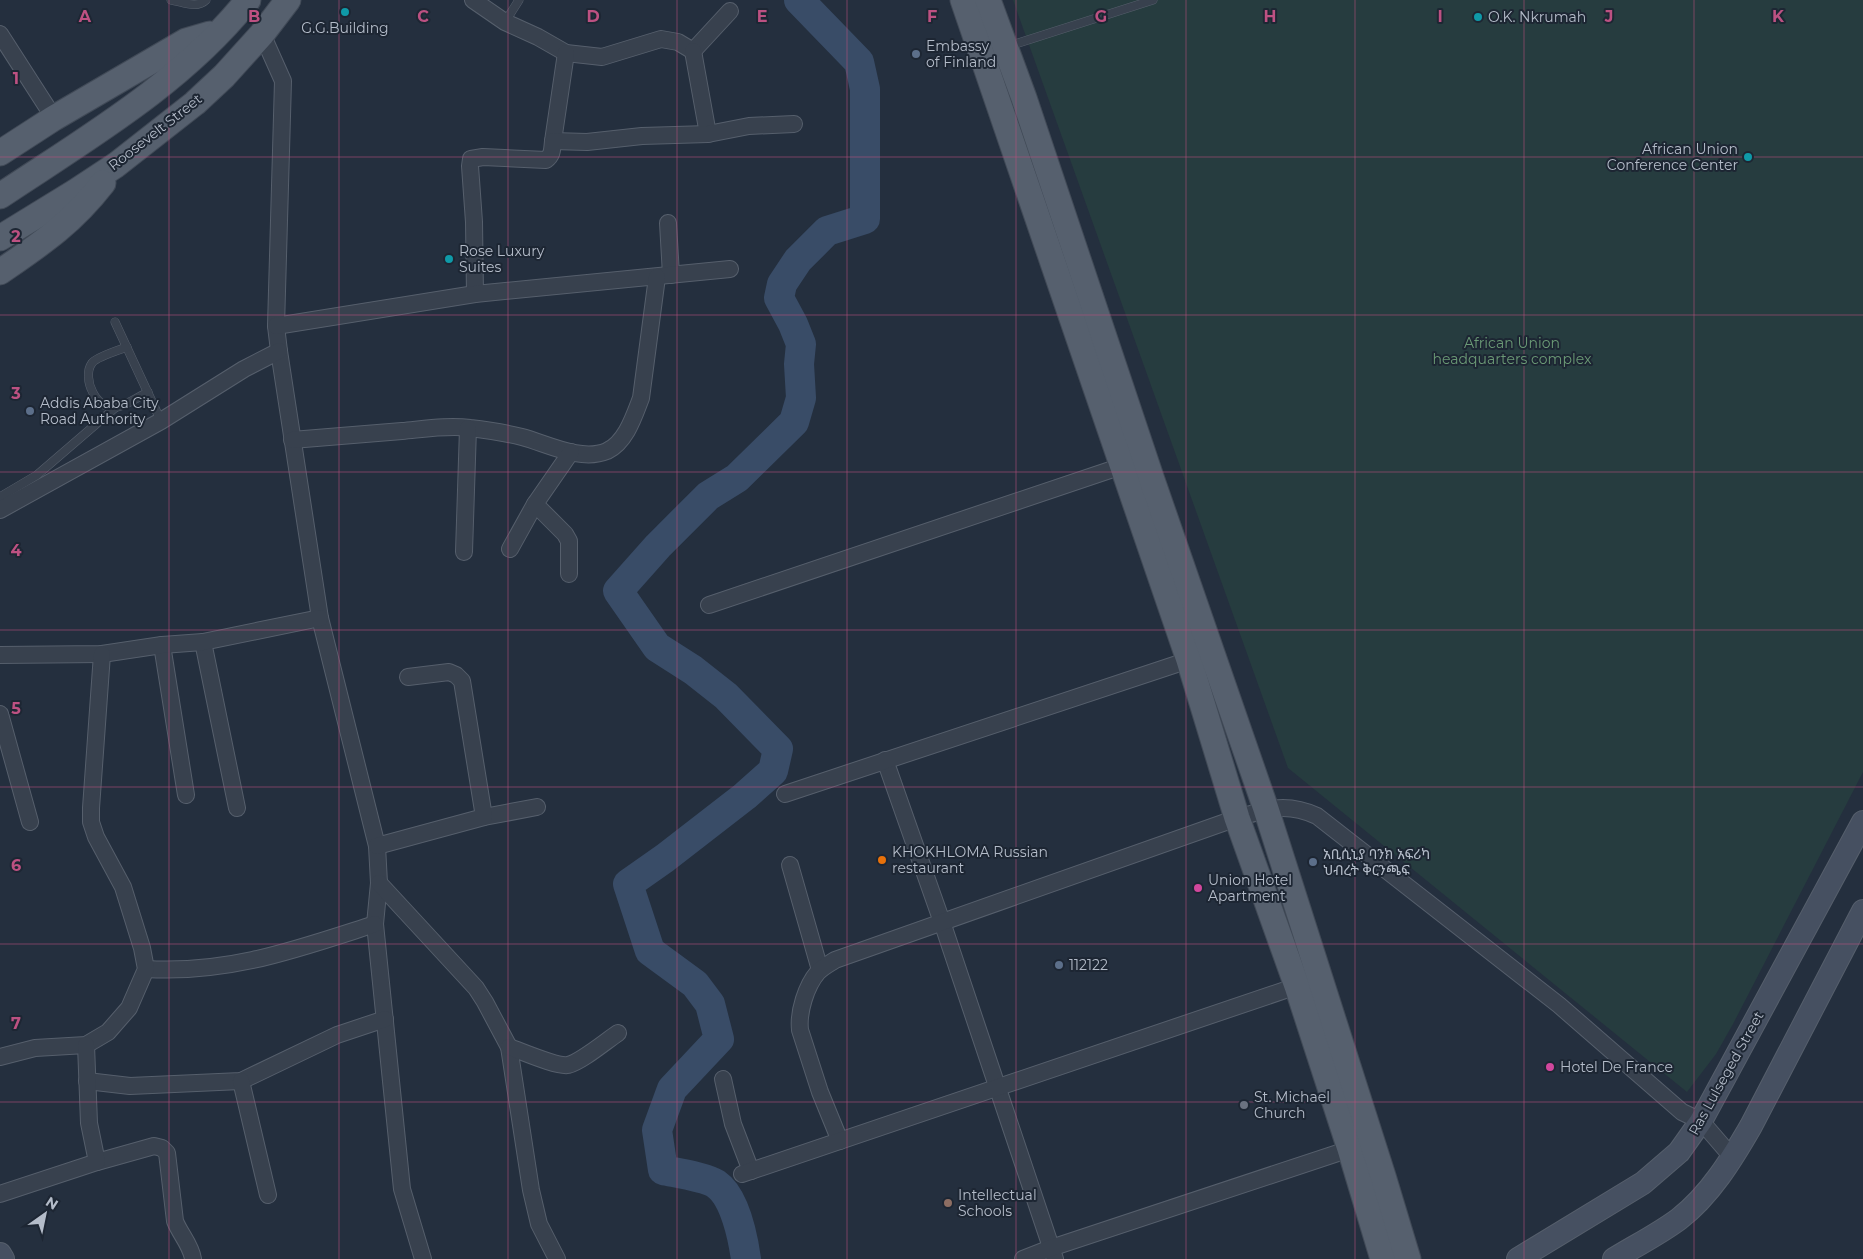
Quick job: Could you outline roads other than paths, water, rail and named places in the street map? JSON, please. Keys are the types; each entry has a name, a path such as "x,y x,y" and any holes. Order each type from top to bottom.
{"main road":[{"path":"0,196 119,117 167,80 222,30 248,0"},
{"name":"Roosevelt Street","path":"0,238 116,165 195,103 224,76 262,34 288,0"},
{"path":"963,0 1024,98 1188,660 1237,818 1297,986 1350,1149 1383,1259"},
{"path":"988,0 993,51 1135,478 1266,809 1381,1167 1408,1259"},
{"path":"0,153 54,118 186,41 222,30"},
{"path":"0,272 47,240 69,222 86,204 116,165"}],"street":[{"path":"473,0 505,22 538,37 566,54 602,57 662,38 678,42 693,51 708,134"},
{"path":"693,51 730,11"},
{"path":"0,34 54,118"},
{"path":"262,34 283,81 276,326 279,351 320,618 377,846 379,883 376,924 402,1189 423,1259"},
{"path":"475,294 471,160 477,157 484,157 546,160 550,157 566,54"},
{"path":"553,141 586,142 642,136 708,134 749,126 794,124"},
{"path":"292,440 426,429 468,428 521,437 571,452 594,454 607,451 618,444 635,416 641,398 664,276 668,223"},
{"path":"276,326 475,294 730,269"},
{"path":"0,510 161,421 244,369 279,351"},
{"path":"464,552 468,428"},
{"path":"510,549 535,504 571,452"},
{"path":"709,605 1135,478"},
{"path":"535,504 565,534 569,541 569,574"},
{"path":"0,655 102,654 162,645 203,642 320,618"},
{"path":"203,642 238,808"},
{"path":"162,645 186,795"},
{"path":"0,1057 35,1048 86,1044 108,1032 129,1008 146,969 142,948 123,886 96,837 91,822 102,654"},
{"path":"785,794 1188,660"},
{"path":"408,677 449,672 456,675 462,681 484,817"},
{"path":"0,714 30,822"},
{"path":"885,760 942,922 1053,1253"},
{"path":"377,846 484,817 537,807"},
{"path":"840,1141 820,1092 800,1030 807,992 812,980 820,970 835,960 1237,818 1266,809 1288,807 1303,810 1316,816 1558,1005 1682,1112 1701,1121 1732,1157"},
{"name":"Ras Lulseged Street","path":"1518,1259 1643,1182 1679,1152 1701,1121 1863,822"},
{"path":"790,865 820,970"},
{"path":"379,883 476,988 486,1002 509,1047 531,1190 540,1224 557,1259"},
{"path":"1614,1259 1680,1218 1713,1185 1751,1126 1863,911"},
{"path":"146,969 176,971 210,969 274,956 376,924"},
{"path":"723,1078 746,1172 996,1086 1297,986"},
{"path":"88,1081 130,1086 241,1081 336,1034 385,1019"},
{"path":"509,1047 567,1065 576,1062 618,1033"},
{"path":"86,1044 89,1123 97,1162"},
{"path":"241,1081 268,1195"},
{"path":"0,1194 97,1162 154,1146 162,1148 167,1153 175,1221 178,1230 187,1242 193,1259"},
{"path":"1023,1259 1053,1253 1350,1149"},
{"path":"0,1254 3,1259"}],"lane":[{"path":"171,0 194,5 203,3 206,0"},
{"path":"505,22 519,0"},
{"path":"993,51 1153,0"},
{"path":"115,322 161,421"},
{"path":"116,407 108,407 100,402 87,380 88,370 93,361 126,347"},
{"path":"0,497 37,475 116,407 148,392"}],"waterway":[{"path":"746,1259 737,1218 723,1190 705,1179 663,1170 657,1130 672,1089 719,1039 710,1004 695,984 650,951 628,884 745,796 773,771 778,749 726,696 693,670 657,647 618,591 658,546 708,496 737,478 794,422 801,398 799,364 801,344 779,298 782,284 798,260 827,231 865,219 865,89 859,62 799,0"}],"place":[{"name":"G.G.Building","path":"345,12"},
{"name":"O.K. Nkrumah","path":"1478,17"},
{"name":"Embassy of Finland","path":"916,54"},
{"name":"African Union Conference Center","path":"1748,157"},
{"name":"Rose Luxury Suites","path":"449,259"},
{"name":"Addis Ababa City Road Authority","path":"30,411"},
{"name":"KHOKHLOMA Russian restaurant","path":"882,860"},
{"name":"አቢሲኒያ ባንክ አፍሪካ ህብረት ቅርንጫፍ","path":"1313,862"},
{"name":"Union Hotel Apartment","path":"1198,888"},
{"name":"112122","path":"1059,965"},
{"name":"Hotel De France","path":"1550,1067"},
{"name":"St. Michael Church","path":"1244,1105"},
{"name":"Intellectual Schools","path":"948,1203"}],"park label":[{"name":"African Union headquarters complex","path":"1512,352"}]}
